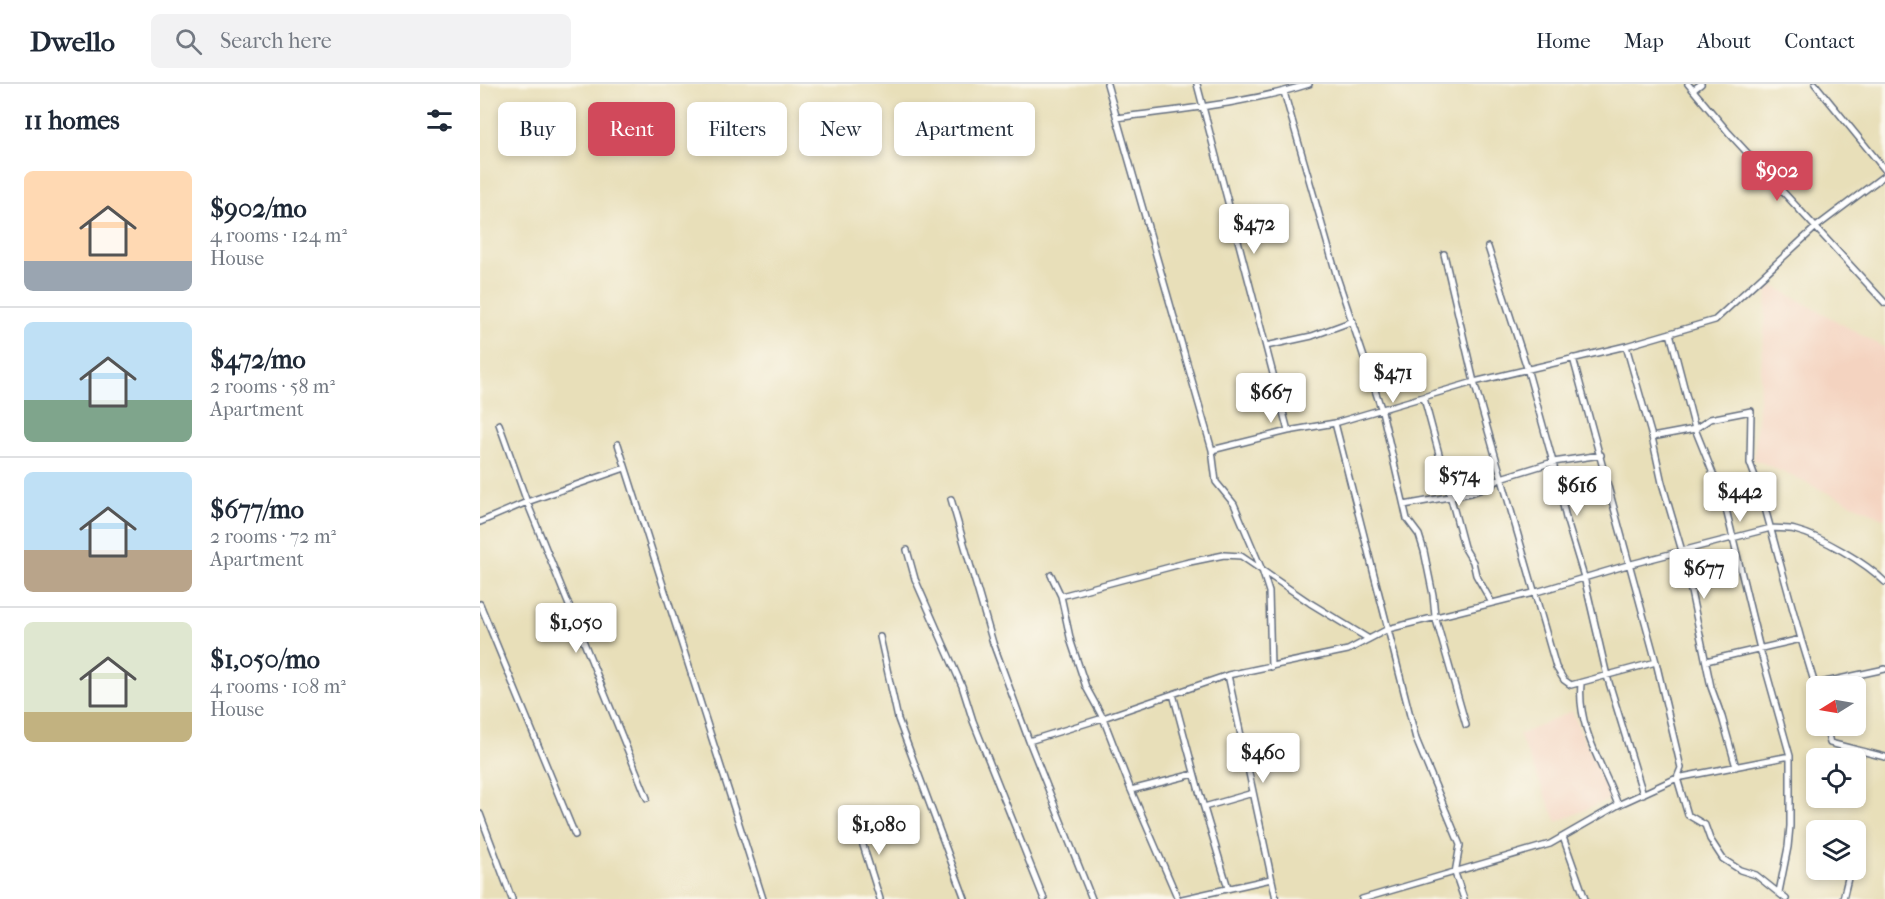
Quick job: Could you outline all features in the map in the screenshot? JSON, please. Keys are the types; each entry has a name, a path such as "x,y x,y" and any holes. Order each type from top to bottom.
{"street":[{"path":"1107,84 1212,450 1216,482 1234,504 1269,592 1271,667"},
{"path":"1197,84 1288,431"},
{"path":"1117,118 1284,92 1309,84"},
{"path":"1688,84 1729,133 1885,303"},
{"path":"1693,90 1701,84"},
{"path":"1815,84 1885,170"},
{"path":"1284,92 1337,277 1382,411 1407,519 1419,535 1424,551 1435,616 1466,725"},
{"path":"1212,450 1382,411 1473,382 1626,346 1715,320 1816,227 1885,175"},
{"path":"1488,247 1527,368 1566,518 1584,577 1608,676 1643,794"},
{"path":"1444,254 1473,382 1556,667 1564,680 1571,685 1656,662"},
{"path":"1266,346 1312,336 1353,321"},
{"path":"1670,333 1695,429 1724,501 1731,538 1790,756 1790,826 1779,892"},
{"path":"1626,346 1682,552 1711,687 1736,767"},
{"path":"1573,358 1656,662 1681,768 1677,778 1688,815 1706,825 1710,839 1723,859 1740,870 1756,875 1786,899"},
{"path":"1424,398 1464,547 1492,603"},
{"path":"1652,437 1695,429 1710,419 1750,411 1750,464 1761,490 1813,676"},
{"path":"1335,423 1416,739 1460,845 1455,873 1464,899"},
{"path":"500,424 527,502 647,798"},
{"path":"618,444 763,899"},
{"path":"1404,505 1472,493 1490,486 1501,478 1553,462 1601,455"},
{"path":"480,522 527,502 626,468"},
{"path":"951,499 993,643 1092,899"},
{"path":"1029,741 1228,675 1348,650 1388,629 1533,593 1630,564 1771,528 1795,530 1826,543 1874,570 1885,582"},
{"path":"907,550 915,579 962,686 973,721 1044,899"},
{"path":"1060,596 1185,563 1224,555 1241,556 1369,639"},
{"path":"1051,575 1060,596 1071,642 1086,687 1103,718 1131,790 1180,899 1271,879"},
{"path":"480,604 575,835"},
{"path":"880,637 898,719 965,899"},
{"path":"1706,661 1801,639"},
{"path":"1857,676 1885,669"},
{"path":"1228,675 1276,899"},
{"path":"1581,684 1580,698 1586,729 1618,805"},
{"path":"1173,694 1228,888"},
{"path":"1828,736 1830,743 1885,757"},
{"path":"1362,899 1550,844 1618,805 1677,778 1790,756"},
{"path":"1131,790 1194,774"},
{"path":"1204,807 1253,793"},
{"path":"480,814 512,899"},
{"path":"855,820 880,899"},
{"path":"1563,837 1585,899"},
{"path":"1843,899 1848,880"}],"shaded area":[{"path":"1768,283 1885,348 1885,519 1754,459"},
{"path":"1572,711 1610,799 1557,822 1519,735"}]}
